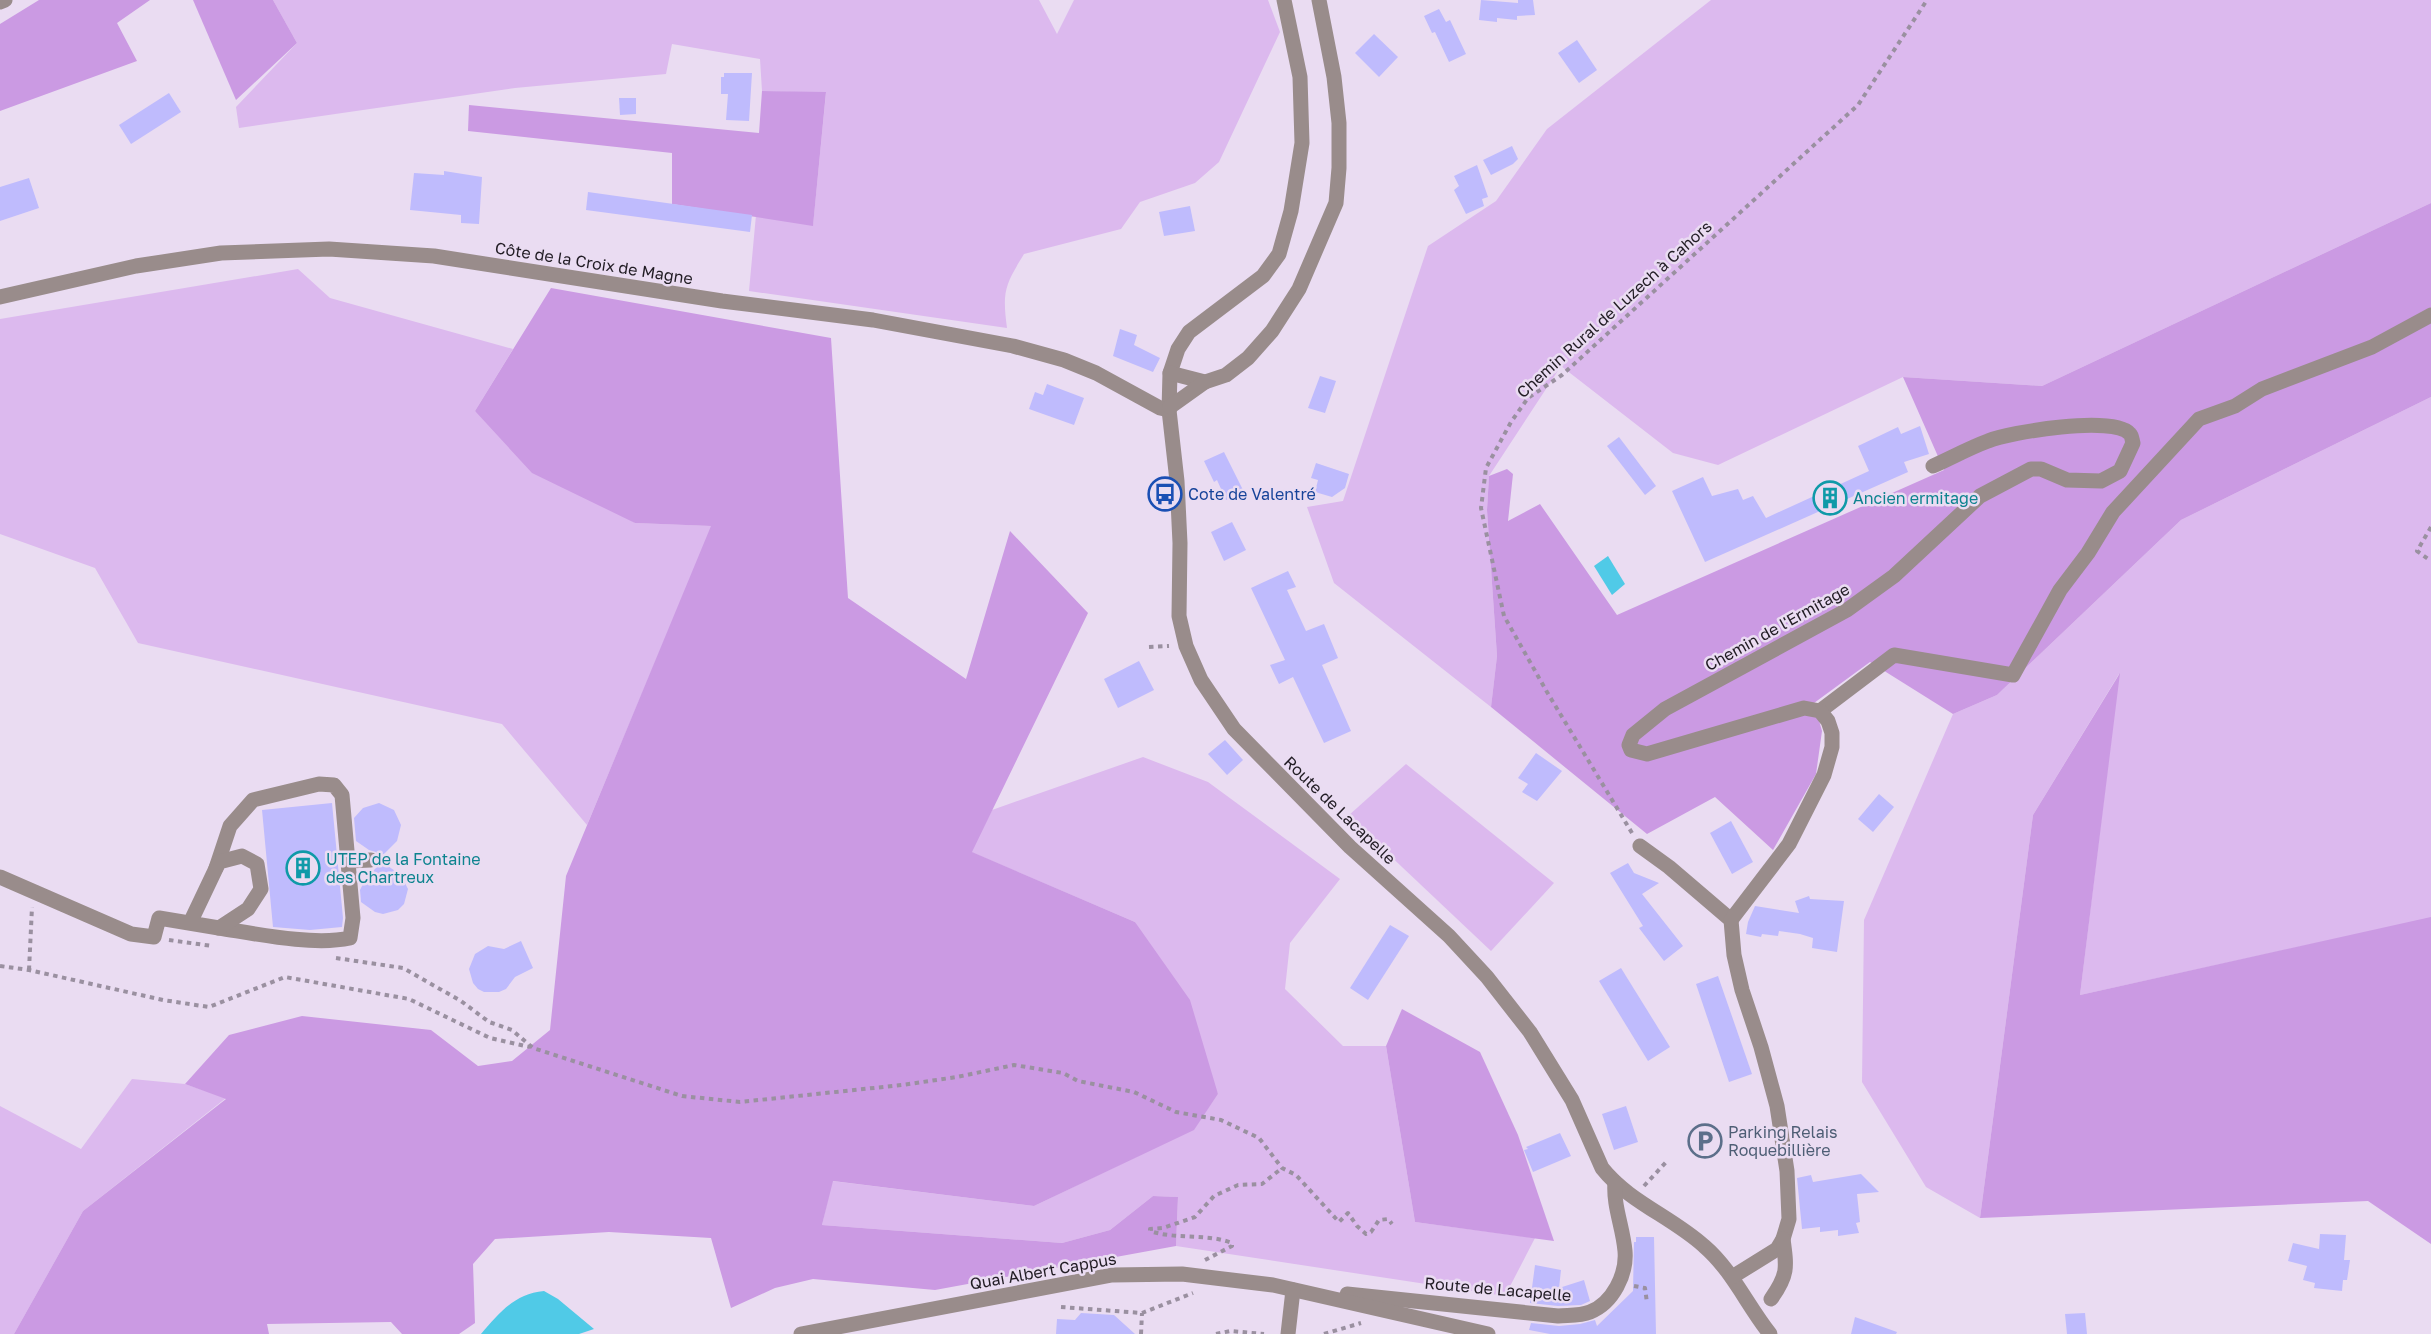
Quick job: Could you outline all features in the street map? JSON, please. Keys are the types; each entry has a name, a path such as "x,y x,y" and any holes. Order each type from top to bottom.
{"street":[{"path":"0,2 4,0"},
{"path":"1206,382 1170,373 1178,349 1189,332 1263,276 1279,254 1291,211 1302,143 1300,76 1284,0"},
{"path":"1170,409 1206,382 1226,375 1248,358 1272,331 1299,289 1336,202 1339,123 1334,77 1319,0"},
{"name":"Côte de la Croix de Magne","path":"0,297 136,266 221,253 329,249 434,256 722,301 873,320 1013,346 1064,360 1096,373 1160,408 1170,409"},
{"path":"1732,1277 1777,1249 1790,1219 1787,1171 1777,1106 1742,990 1734,955 1731,920 1789,844 1824,774 1832,747 1832,733 1828,721 1820,711 1894,655 2013,675 2060,590 2088,553 2113,512 2199,419 2235,406 2262,388 2372,347 2431,315"},
{"name":"Route de Lacapelle","path":"1170,373 1170,409 1177,481 1179,616 1186,646 1201,680 1234,729 1350,847 1449,936 1486,977 1532,1035 1572,1100 1602,1168 1633,1197 1701,1243 1716,1256 1770,1334"},
{"name":"Chemin de l'Ermitage","path":"1820,711 1803,708 1647,754 1631,750 1629,745 1633,735 1665,710 1847,610 1894,576 1980,496 2031,469 2041,469 2067,480 2101,481 2120,471 2133,443 2129,434 2120,428 2102,425 2066,427 2023,432 1989,440 1933,466"},
{"path":"0,877 131,934 154,937 159,918 264,935 334,941 350,938 353,918 342,795 334,785 319,784 253,800 230,826 216,868"},
{"path":"1640,846 1669,867 1731,920"},
{"path":"190,923 219,862 242,856 257,864 261,889 248,909 219,928"},
{"path":"348,861 371,860"},
{"name":"Route de Lacapelle","path":"1293,1290 1407,1299 1558,1316 1592,1312 1608,1300 1619,1283 1625,1252 1614,1196 1615,1182"},
{"path":"1771,1299 1782,1283 1786,1266 1783,1239"},
{"name":"Quai Albert Cappus","path":"801,1334 1112,1275 1182,1274 1293,1290"},
{"path":"1288,1334 1293,1290 1488,1334"}],"path":[{"name":"Chemin Rural de Luzech à Cahors","path":"1640,846 1504,616 1481,508 1486,468 1511,422 1528,398 1562,375 1858,105 1927,0"},
{"path":"2431,527 2417,551 2431,561"},
{"path":"1149,647 1169,646"},
{"path":"28,970 32,891"},
{"path":"0,966 28,970 163,1000 209,1006 285,977 409,999 490,1038 533,1047 682,1096 740,1102 913,1083 957,1077 1014,1065 1063,1073 1078,1080 1134,1092 1176,1112 1221,1120 1259,1138 1282,1168 1296,1175 1339,1222 1348,1213 1366,1234 1371,1232 1379,1220 1388,1219 1392,1224"},
{"path":"403,968 460,1001 489,1022 512,1030 533,1047"},
{"path":"1641,1189 1668,1160"},
{"path":"1216,1263 1204,1260 1232,1246 1232,1243 1219,1238 1165,1236 1150,1231 1150,1229 1163,1228 1195,1217 1214,1196 1238,1185 1262,1184 1282,1168"},
{"path":"1619,1283 1645,1288 1647,1303"},
{"path":"1061,1307 1142,1313 1197,1292"},
{"path":"1141,1334 1142,1313"},
{"path":"1216,1334 1230,1331 1264,1334"}],"shaded area":[{"path":"39,0 150,0 117,23 137,61 0,111 0,24"},
{"path":"193,0 273,0 297,43 236,100"},
{"path":"273,0 1039,0 1057,34 1074,0 1268,0 1280,32 1219,162 1195,183 1140,202 1121,229 1024,254 1006,289 1007,328 749,291 756,215 813,225 826,93 762,91 760,59 672,44 666,74 515,88 239,128 236,107 297,43"},
{"path":"1711,0 2431,0 2431,203 2042,386 1903,377 1718,465 1673,453 1561,366 1489,476 1487,510 1497,656 1491,707 1334,583 1307,507 1343,501 1428,246 1496,201 1547,129"},
{"path":"762,91 826,92 813,226 672,204 672,153 468,131 469,105 759,133"},
{"path":"2431,203 2431,397 2181,520 1997,695 1953,714 1870,662 1814,703 1822,731 1816,774 1773,850 1715,797 1647,834 1491,707 1497,656 1487,510 1489,476 1507,469 1513,474 1508,521 1540,504 1617,615 1944,470 1903,377 2042,386"},
{"path":"298,269 330,298 513,349 475,411 635,523 712,526 587,825 502,724 138,643 95,568 0,534 0,319"},
{"path":"551,288 831,338 848,598 966,679 1010,531 1088,613 972,852 1135,922 1190,1000 1218,1094 1194,1130 1034,1206 833,1181 822,1225 1062,1243 1110,1230 1153,1196 1178,1197 1176,1246 935,1290 813,1279 775,1288 731,1308 711,1238 609,1232 495,1239 473,1264 475,1323 459,1334 402,1334 391,1322 267,1324 269,1334 14,1334 83,1211 226,1099 185,1084 229,1035 302,1016 431,1030 478,1066 512,1061 550,1030 566,876 711,526 635,523 532,473 475,411"},
{"path":"2431,397 2431,918 2080,995 2119,674 2033,815 1980,1218 1926,1187 1862,1082 1864,920 1953,714 1997,695 2181,520"},
{"path":"2120,673 2080,995 2431,917 2431,1244 2368,1201 1980,1218 2033,815"},
{"path":"1143,757 1208,782 1340,879 1290,943 1285,989 1343,1046 1386,1046 1415,1222 1535,1238 1505,1296 1176,1246 1178,1197 1153,1196 1110,1230 1062,1243 822,1225 832,1181 1034,1206 1194,1129 1218,1094 1135,922 971,852 992,810"},
{"path":"1406,764 1554,883 1491,951 1348,816"},
{"path":"1402,1009 1480,1052 1518,1135 1554,1241 1415,1222 1386,1046"},
{"path":"132,1079 185,1084 226,1098 83,1211 14,1334 0,1334 0,1106 81,1149"}],"water":[{"path":"1608,556 1625,584 1612,595 1594,566"},
{"path":"544,1291 558,1299 594,1329 579,1334 481,1334 501,1312 516,1300"}],"building":[{"path":"1481,0 1518,3 1518,0 1533,0 1535,15 1517,16 1517,20 1497,18 1497,22 1479,20"},
{"path":"1439,9 1446,22 1450,20 1466,54 1449,62 1435,32 1432,33 1424,16"},
{"path":"1374,34 1398,57 1379,77 1355,53"},
{"path":"1577,40 1597,70 1579,83 1558,53"},
{"path":"724,73 752,73 749,121 726,120 728,94 721,94 721,77 724,77"},
{"path":"169,93 181,112 131,144 119,125"},
{"path":"619,98 636,98 636,114 620,115"},
{"path":"1512,146 1518,159 1491,175 1483,160"},
{"path":"1477,165 1488,197 1482,199 1484,206 1466,214 1454,190 1459,186 1454,176"},
{"path":"444,171 482,177 479,224 461,223 461,215 410,210 414,173 444,175"},
{"path":"29,178 39,208 0,221 0,187"},
{"path":"588,192 752,215 750,232 586,210"},
{"path":"1190,206 1195,231 1164,236 1159,212"},
{"path":"1120,329 1137,335 1134,345 1160,358 1153,372 1113,356"},
{"path":"1320,376 1336,381 1325,413 1308,408"},
{"path":"1047,384 1084,398 1074,425 1029,409 1035,392 1043,395"},
{"name":"Ancien ermitage","path":"1920,426 1929,454 1904,462 1908,472 1705,562 1672,491 1703,477 1712,496 1738,489 1743,500 1753,496 1766,518 1869,471 1858,446 1898,427 1901,434"},
{"path":"1619,437 1656,486 1645,495 1607,446"},
{"path":"1224,452 1244,492 1226,500 1217,480 1214,482 1204,461"},
{"path":"1316,463 1349,474 1345,488 1332,497 1315,492 1318,480 1311,478"},
{"path":"1232,522 1246,550 1224,561 1211,532"},
{"path":"1288,571 1296,587 1287,590 1306,631 1324,624 1338,658 1322,665 1351,731 1324,743 1293,677 1279,684 1270,665 1285,660 1251,588"},
{"path":"1139,661 1154,690 1118,708 1104,679"},
{"path":"1225,740 1243,760 1227,775 1208,754"},
{"path":"1536,753 1562,771 1537,801 1522,792 1528,784 1518,778"},
{"path":"1879,794 1894,807 1873,832 1858,819"},
{"name":"UTEP de la Fontaine des Chartreux","path":"332,803 342,927 310,930 273,927 262,810"},
{"path":"379,803 394,810 401,825 397,841 380,858 376,852 356,841 354,818 363,808"},
{"path":"1731,821 1753,862 1732,874 1710,833"},
{"path":"382,862 401,875 408,889 404,904 398,910 383,914 375,912 361,902 360,890 366,878"},
{"path":"1628,863 1634,873 1659,883 1642,894 1683,946 1664,961 1639,928 1643,926 1610,873"},
{"path":"1809,896 1810,899 1844,901 1837,952 1812,948 1813,938 1800,934 1779,931 1778,936 1762,934 1761,937 1746,934 1755,906 1799,913 1795,901"},
{"path":"1390,925 1409,936 1368,1000 1350,988"},
{"path":"521,941 533,968 515,977 506,989 499,992 484,992 478,989 473,983 469,969 475,954 488,946 504,949"},
{"path":"1621,968 1670,1047 1648,1061 1599,981"},
{"path":"1718,976 1752,1074 1729,1082 1696,984"},
{"path":"1626,1106 1638,1142 1614,1150 1602,1114"},
{"path":"1560,1133 1571,1156 1533,1172 1524,1150 1528,1149 1526,1147"},
{"path":"1861,1174 1879,1192 1857,1194 1860,1222 1856,1223 1859,1233 1838,1236 1838,1230 1820,1232 1820,1227 1802,1229 1797,1178 1811,1175 1813,1182"},
{"path":"2320,1234 2346,1235 2344,1260 2350,1260 2347,1280 2343,1280 2342,1291 2314,1288 2315,1283 2303,1280 2307,1266 2288,1261 2293,1243 2319,1249"},
{"path":"1636,1237 1654,1237 1656,1334 1550,1334 1529,1330 1531,1323 1559,1326 1595,1320 1597,1326 1633,1291"},
{"path":"1535,1265 1561,1270 1559,1288 1584,1280 1590,1301 1581,1305 1558,1306 1530,1303"},
{"path":"1081,1313 1114,1315 1135,1334 1056,1334 1057,1319 1075,1320"},
{"path":"2085,1313 2087,1334 2067,1334 2065,1314"},
{"path":"1855,1317 1897,1332 1896,1334 1851,1334"}],"place":[{"name":"Cote de Valentré","path":"1165,494"},
{"name":"Ancien ermitage","path":"1830,498"},
{"name":"UTEP de la Fontaine des Chartreux","path":"303,868"},
{"name":"Parking Relais Roquebillière","path":"1705,1141"}]}
